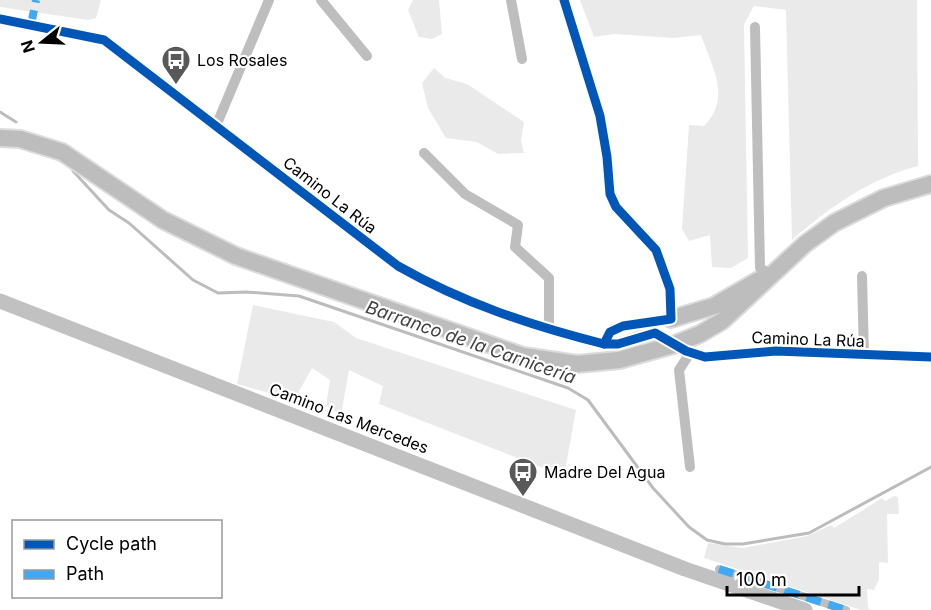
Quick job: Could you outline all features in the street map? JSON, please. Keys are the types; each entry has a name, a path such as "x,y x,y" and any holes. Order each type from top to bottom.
{"main road":[{"path":"0,138 20,139 62,152 163,220 236,256 523,356 548,362 598,363 673,345 722,321 771,275 834,223 884,198 931,184"},
{"path":"672,319 714,306 771,275"},
{"name":"Camino Las Mercedes","path":"0,301 685,570 804,610"}],"street":[{"path":"216,126 269,0"},
{"path":"321,0 367,56"},
{"path":"511,0 522,59"},
{"path":"564,0 600,116 608,157 610,194 616,207 656,250 670,289 672,319 623,326 610,332 604,344"},
{"name":"Camino La Rúa","path":"0,19 104,40 398,266 443,292 549,329 604,344 618,344 646,334 663,336"},
{"path":"755,27 760,268 771,275"},
{"path":"424,153 465,194 518,225 515,247 549,278 549,329"},
{"path":"862,276 864,356"},
{"name":"Camino La Rúa","path":"690,467 679,370 688,352 705,357 776,351 931,357"},
{"path":"719,569 846,610"}],"shaded area":[{"path":"0,0 101,0 96,18 88,20 0,7"},
{"path":"413,0 439,0 442,34 432,39 419,37 408,10"},
{"path":"580,0 917,0 918,166 867,186 821,216 792,240 786,10 754,6 744,24 748,258 731,268 712,267 710,235 689,241 682,229 689,125 704,126 717,104 717,82 701,35 674,38 614,34 594,37"},
{"path":"434,68 445,78 467,84 524,122 521,141 524,153 498,154 477,142 446,138 428,108 422,83"},
{"path":"253,305 334,322 356,338 576,410 564,476 379,404 383,386 349,370 341,415 326,406 330,380 312,368 294,400 237,384"},
{"path":"894,496 898,497 899,514 887,514 888,563 879,562 879,579 874,590 867,589 868,609 873,610 861,610 704,558 708,543 743,548 807,536 831,525 834,528 882,498 885,501"}],"waterway":[{"path":"0,112 16,122"},
{"name":"Barranco de la Carnicería","path":"73,171 109,210 129,223 193,280 218,293 246,292 299,296 568,388 588,400 653,488 689,527 707,540 725,544 743,544 809,533 931,467"}],"marked path":[{"path":"31,25 36,0"},
{"path":"719,569 846,610"}],"cycle path":[{"path":"564,0 600,116 610,194 616,207 656,250 670,289 671,319 623,326 610,332 604,344"},
{"path":"0,19 104,40 398,266 447,291 498,312 604,344 618,344 655,333 686,351 705,357 776,351 931,357"}],"place":[{"name":"Los Rosales","path":"176,86"},
{"name":"Madre Del Agua","path":"523,498"}]}
